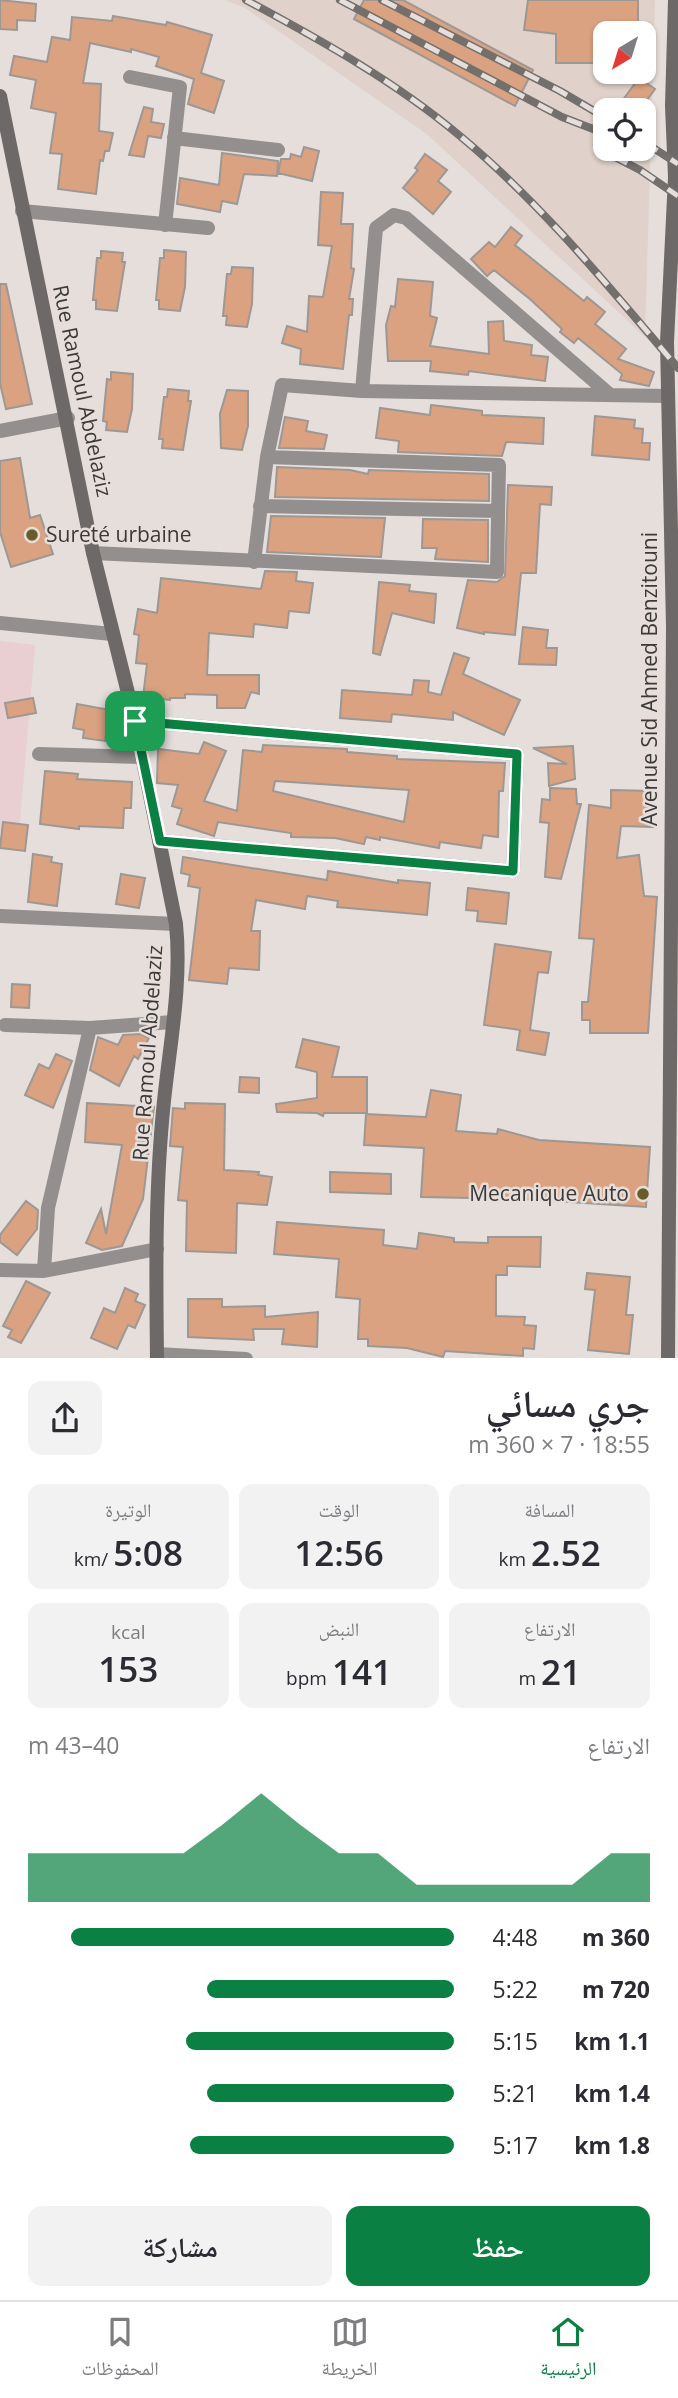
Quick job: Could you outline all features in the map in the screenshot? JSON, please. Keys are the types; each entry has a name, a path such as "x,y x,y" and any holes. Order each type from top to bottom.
{"main road":[{"name":"Avenue Sid Ahmed Benzitouni","path":"668,1358 675,996 673,626 667,342 676,177 675,0"},
{"name":"Rue Ramoul Abdelaziz","path":"0,96 22,211 68,418 93,553 135,721 176,924 178,952 173,1022 163,1103 157,1249 157,1356"}],"street":[{"path":"130,78 180,87 165,225"},
{"path":"174,138 278,150"},
{"path":"22,211 208,228"},
{"path":"362,391 376,228 394,215 406,218 608,393"},
{"path":"254,562 267,457 282,385 362,391 668,396"},
{"path":"0,431 68,418"},
{"path":"93,553 497,572 499,465 267,457"},
{"path":"260,506 498,511"},
{"path":"0,624 112,634"},
{"path":"135,721 517,754 513,871 160,841"},
{"path":"38,754 141,757"},
{"path":"0,916 176,924"},
{"path":"5,1026 90,1028 173,1022"},
{"path":"44,1271 48,1208 90,1028"},
{"path":"0,1270 44,1271 157,1249"},
{"path":"157,1356 216,1358"}],"shaded area":[{"path":"225,0 655,0 654,21 593,21 593,84 653,84 652,98 593,98 593,161 650,161 645,337 428,135 245,8"},
{"path":"0,641 35,645 19,833 0,832"}],"building":[{"path":"0,0 36,4 35,21 17,20 17,30 0,29"},
{"path":"364,0 403,0 533,70 515,106 354,19"},
{"path":"528,0 638,0 638,21 593,21 593,63 556,63 556,34 524,30"},
{"path":"113,16 166,25 167,22 212,35 201,73 224,81 214,113 188,104 194,79 156,66 159,57 131,49 131,52 90,43 83,83 101,84 99,131 113,133 109,151 105,151 103,161 100,160 96,194 58,189 62,154 50,153 56,113 31,108 36,80 10,75 14,56 47,62 52,37 70,40 72,17 112,21"},
{"path":"635,84 648,84 655,89 649,98 624,98"},
{"path":"144,107 153,109 151,122 164,124 161,138 148,136 144,157 129,155"},
{"path":"304,147 319,151 312,181 278,173 281,159 290,159 291,154 301,157"},
{"path":"222,153 278,161 277,176 244,174 237,204 222,201 220,212 177,204 180,178 219,185"},
{"path":"425,154 447,170 438,181 451,192 433,214 403,188 418,170 415,168"},
{"path":"321,192 343,193 341,224 353,224 351,268 354,269 349,299 353,299 352,315 349,315 343,369 300,364 301,349 282,343 287,326 307,332 309,296 323,297 332,246 318,245"},
{"path":"511,227 522,236 515,245 584,301 587,297 605,312 595,324 626,349 618,359 654,372 649,386 620,380 622,374 578,338 574,343 560,332 562,329 531,300 494,270 487,276 471,259 489,242 495,247"},
{"path":"164,250 186,252 185,287 180,311 159,309 159,300 156,300 160,258 164,258"},
{"path":"101,251 123,253 122,262 125,262 117,311 96,309 96,300 93,300 97,258 101,258"},
{"path":"232,267 253,268 252,304 247,327 226,325 227,316 223,316 227,274 231,274"},
{"path":"398,279 433,282 430,316 437,318 430,346 489,354 488,322 503,321 504,341 532,345 531,355 548,357 545,381 469,371 468,375 430,371 431,361 388,361 386,325 391,306 395,307"},
{"path":"0,284 6,284 32,404 6,409 0,383"},
{"path":"111,372 133,374 132,409 127,432 106,430 107,422 103,421 107,379 111,380"},
{"path":"168,389 189,391 188,401 191,401 183,450 162,448 163,439 159,439 164,397 167,397"},
{"path":"227,390 248,391 248,426 242,450 221,448 220,414"},
{"path":"431,405 482,411 482,415 544,418 543,444 506,442 502,456 398,452 399,441 376,438 380,408 430,415"},
{"path":"595,416 635,420 634,428 643,429 642,443 650,443 649,460 592,455"},
{"path":"285,417 308,421 306,431 327,435 324,449 279,448"},
{"path":"20,458 30,518 40,515 53,554 11,567 0,532 0,461"},
{"path":"277,467 350,470 368,474 369,470 489,474 489,501 275,497"},
{"path":"508,485 552,487 551,505 540,504 536,573 521,573 515,635 484,634 457,628 468,580 497,582 505,576"},
{"path":"271,516 385,518 381,557 267,552"},
{"path":"423,519 488,520 488,562 435,559 437,548 422,548"},
{"path":"265,571 297,572 296,581 313,583 309,613 289,611 287,628 254,624 253,637 209,633 207,675 259,675 259,694 251,692 245,708 217,708 217,695 185,694 185,698 170,700 143,697 147,664 136,663 139,635 134,634 138,609 157,613 161,578 261,589"},
{"path":"379,582 410,585 409,591 436,594 434,623 392,613 380,655 373,653"},
{"path":"523,627 548,630 546,648 557,648 556,665 519,664"},
{"path":"454,653 469,658 463,674 520,700 504,735 453,712 453,720 392,714 391,722 340,718 342,690 412,695 414,680 429,681 428,692 441,695"},
{"path":"33,698 36,713 8,718 5,703"},
{"path":"77,704 110,710 105,741 83,738 84,730 73,728"},
{"path":"204,742 226,751 204,801 237,811 243,750 262,752 263,745 347,749 347,752 397,756 397,759 505,763 503,791 499,791 498,837 483,835 481,848 440,842 439,848 380,837 380,840 366,837 364,844 335,838 291,837 291,833 218,822 214,836 177,824 182,809 172,806 178,785 157,783 158,749 199,754","holes":["275,781 409,790 404,822 273,791"]},
{"path":"573,746 575,779 549,786 548,763 567,764 533,748"},
{"path":"45,771 78,774 77,779 132,782 131,808 124,808 123,828 79,826 79,829 40,824"},
{"path":"550,788 576,789 577,804 581,804 561,879 545,877 549,823 540,822 542,799 550,800"},
{"path":"611,790 654,791 653,827 621,826 617,858 639,855 644,896 657,897 648,1033 590,1033 590,1020 582,1020 582,1002 588,1002 594,939 579,938 589,805 611,808"},
{"path":"3,822 28,825 25,851 0,848"},
{"path":"33,854 52,857 51,862 62,864 57,906 28,902"},
{"path":"183,857 327,880 328,871 398,883 398,880 430,883 427,915 337,907 338,901 307,896 305,909 256,900 251,931 260,931 259,970 229,968 227,984 189,980 200,888 188,886 190,875 181,873"},
{"path":"121,874 145,878 139,908 116,904"},
{"path":"468,888 509,893 506,924 477,921 478,911 466,910"},
{"path":"495,944 551,952 548,973 538,972 530,1030 549,1033 545,1055 517,1050 520,1030 484,1025"},
{"path":"12,984 30,985 29,1008 11,1007"},
{"path":"141,1034 149,1038 138,1059 134,1056 119,1086 90,1070 98,1037 118,1045 123,1035"},
{"path":"303,1039 339,1047 332,1077 367,1077 367,1113 324,1113 323,1116 317,1113 277,1112 276,1104 317,1098 317,1072 296,1067"},
{"path":"56,1054 72,1061 53,1108 25,1095 39,1064 49,1069"},
{"path":"240,1077 259,1078 259,1093 239,1092"},
{"path":"431,1090 461,1095 456,1131 497,1134 498,1129 539,1140 650,1147 646,1207 522,1199 421,1197 424,1148 364,1145 366,1114 426,1117"},
{"path":"87,1103 154,1107 143,1199 122,1246 102,1250 86,1243 101,1209 106,1234 122,1145 85,1142"},
{"path":"185,1103 225,1104 224,1170 259,1172 258,1175 272,1177 267,1205 237,1203 236,1253 186,1251 187,1201 178,1200 183,1147 170,1146 173,1108 185,1109"},
{"path":"330,1172 391,1174 391,1194 330,1192"},
{"path":"26,1201 38,1210 37,1229 17,1255 0,1242 0,1235"},
{"path":"277,1222 384,1230 383,1245 417,1249 419,1233 454,1238 454,1242 488,1243 488,1237 541,1237 540,1267 507,1266 507,1275 496,1275 496,1316 525,1317 524,1325 536,1326 534,1349 523,1348 523,1356 445,1351 443,1357 407,1348 368,1346 368,1339 358,1339 360,1299 336,1297 339,1259 274,1254"},
{"path":"587,1273 630,1277 626,1315 633,1315 629,1354 588,1350 595,1290 585,1289"},
{"path":"26,1281 50,1293 21,1343 8,1337 12,1330 3,1326"},
{"path":"125,1288 138,1294 135,1301 145,1305 135,1328 128,1325 117,1349 91,1338 104,1308 115,1313"},
{"path":"188,1299 222,1299 222,1307 265,1306 265,1317 318,1312 317,1347 282,1344 284,1329 253,1329 254,1340 188,1337"}],"railway":[{"path":"246,0 329,46 410,97 460,136 547,218 678,368"},
{"path":"340,0 562,117 593,129"},
{"path":"382,0 593,110"},
{"path":"656,150 678,164"},
{"path":"623,161 678,196"}],"place":[{"name":"Sureté urbaine","path":"32,535"},
{"name":"Mecanique Auto","path":"643,1194"}],"route":[{"path":"135,721 517,754 513,871 160,841 135,721"}]}
